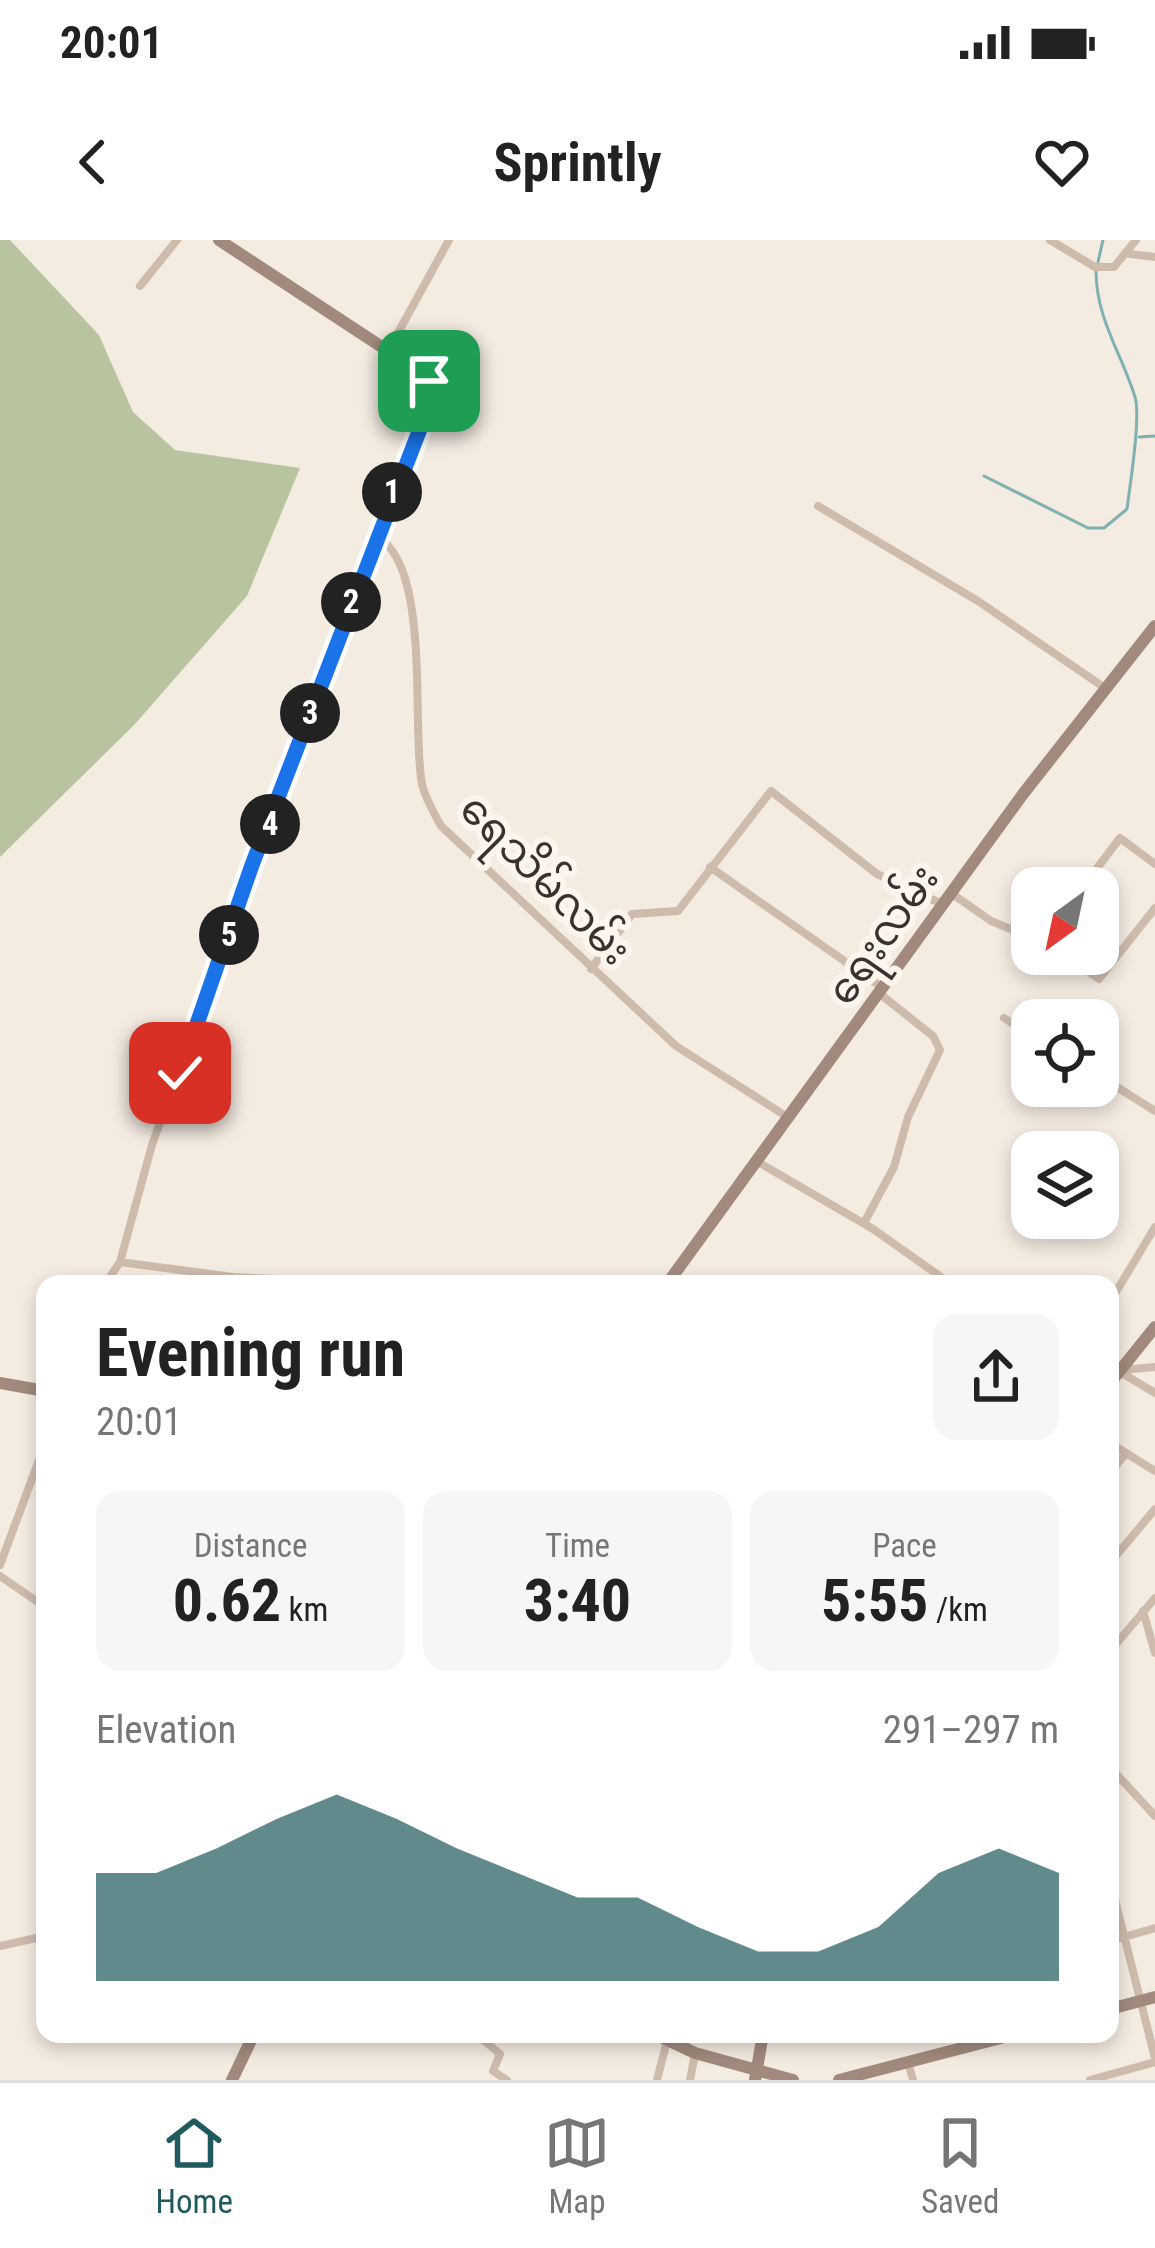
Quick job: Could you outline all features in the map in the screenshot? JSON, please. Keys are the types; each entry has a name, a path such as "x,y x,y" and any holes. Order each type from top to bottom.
{"street":[{"path":"140,286 177,240"},
{"path":"112,1275 121,1262 152,1145 431,394 429,381 418,369 219,240"},
{"path":"388,351 449,240"},
{"path":"1050,240 1100,267 1114,267 1130,254 1136,240"},
{"path":"1130,254 1155,257"},
{"path":"818,506 978,601 1106,689"},
{"name":"ရေသိမ်လမ်း","path":"376,536 388,542 400,563 416,636 422,784 430,806 466,851 676,1046 790,1118"},
{"name":"ရေးလမ်း","path":"674,1275 947,899 1155,626"},
{"path":"591,969 632,914 678,911 771,791 877,874 1011,929"},
{"path":"1098,867 1120,838 1155,864"},
{"path":"710,867 882,992 933,1036 940,1050 908,1117 894,1167 863,1223"},
{"path":"1119,954 1155,908"},
{"path":"1004,1018 1011,1022"},
{"path":"1119,1088 1155,1111"},
{"path":"758,1162 863,1223 938,1275"},
{"path":"1119,1287 1154,1230"},
{"path":"121,1262 218,1275"},
{"path":"1119,1370 1155,1327"},
{"path":"1119,1374 1155,1366"},
{"path":"1119,1377 1155,1393"},
{"path":"0,1383 36,1389"},
{"path":"1119,1449 1155,1471"},
{"path":"1119,1462 1126,1453"},
{"path":"0,1565 36,1468"},
{"path":"1119,1552 1155,1509"},
{"path":"0,1576 36,1601"},
{"path":"1119,1640 1155,1598"},
{"path":"1143,1611 1155,1653"},
{"path":"1119,1778 1155,1816"},
{"path":"1090,2080 1155,2060 1150,1998 1119,1915"},
{"path":"1119,1939 1155,1928"},
{"path":"0,1946 36,1938"},
{"path":"1119,2007 1150,1998"},
{"path":"232,2080 250,2043"},
{"path":"487,2043 500,2054 493,2072 507,2080"},
{"path":"657,2080 661,2043"},
{"path":"672,2043 756,2075 793,2080"},
{"path":"756,2075 761,2043"},
{"path":"839,2080 981,2043"},
{"path":"690,2080 695,2053"},
{"path":"908,2062 913,2080"}],"green space":[{"path":"0,240 10,240 99,335 133,412 175,450 300,468 247,596 135,724 0,857"}],"waterway":[{"path":"1098,262 1103,240"},
{"path":"984,476 1088,528 1104,528 1127,509 1137,407 1105,321 1096,271"},
{"path":"1139,437 1155,436"}],"route":[{"path":"180,1073 324,672 430,403 429,381"}]}
